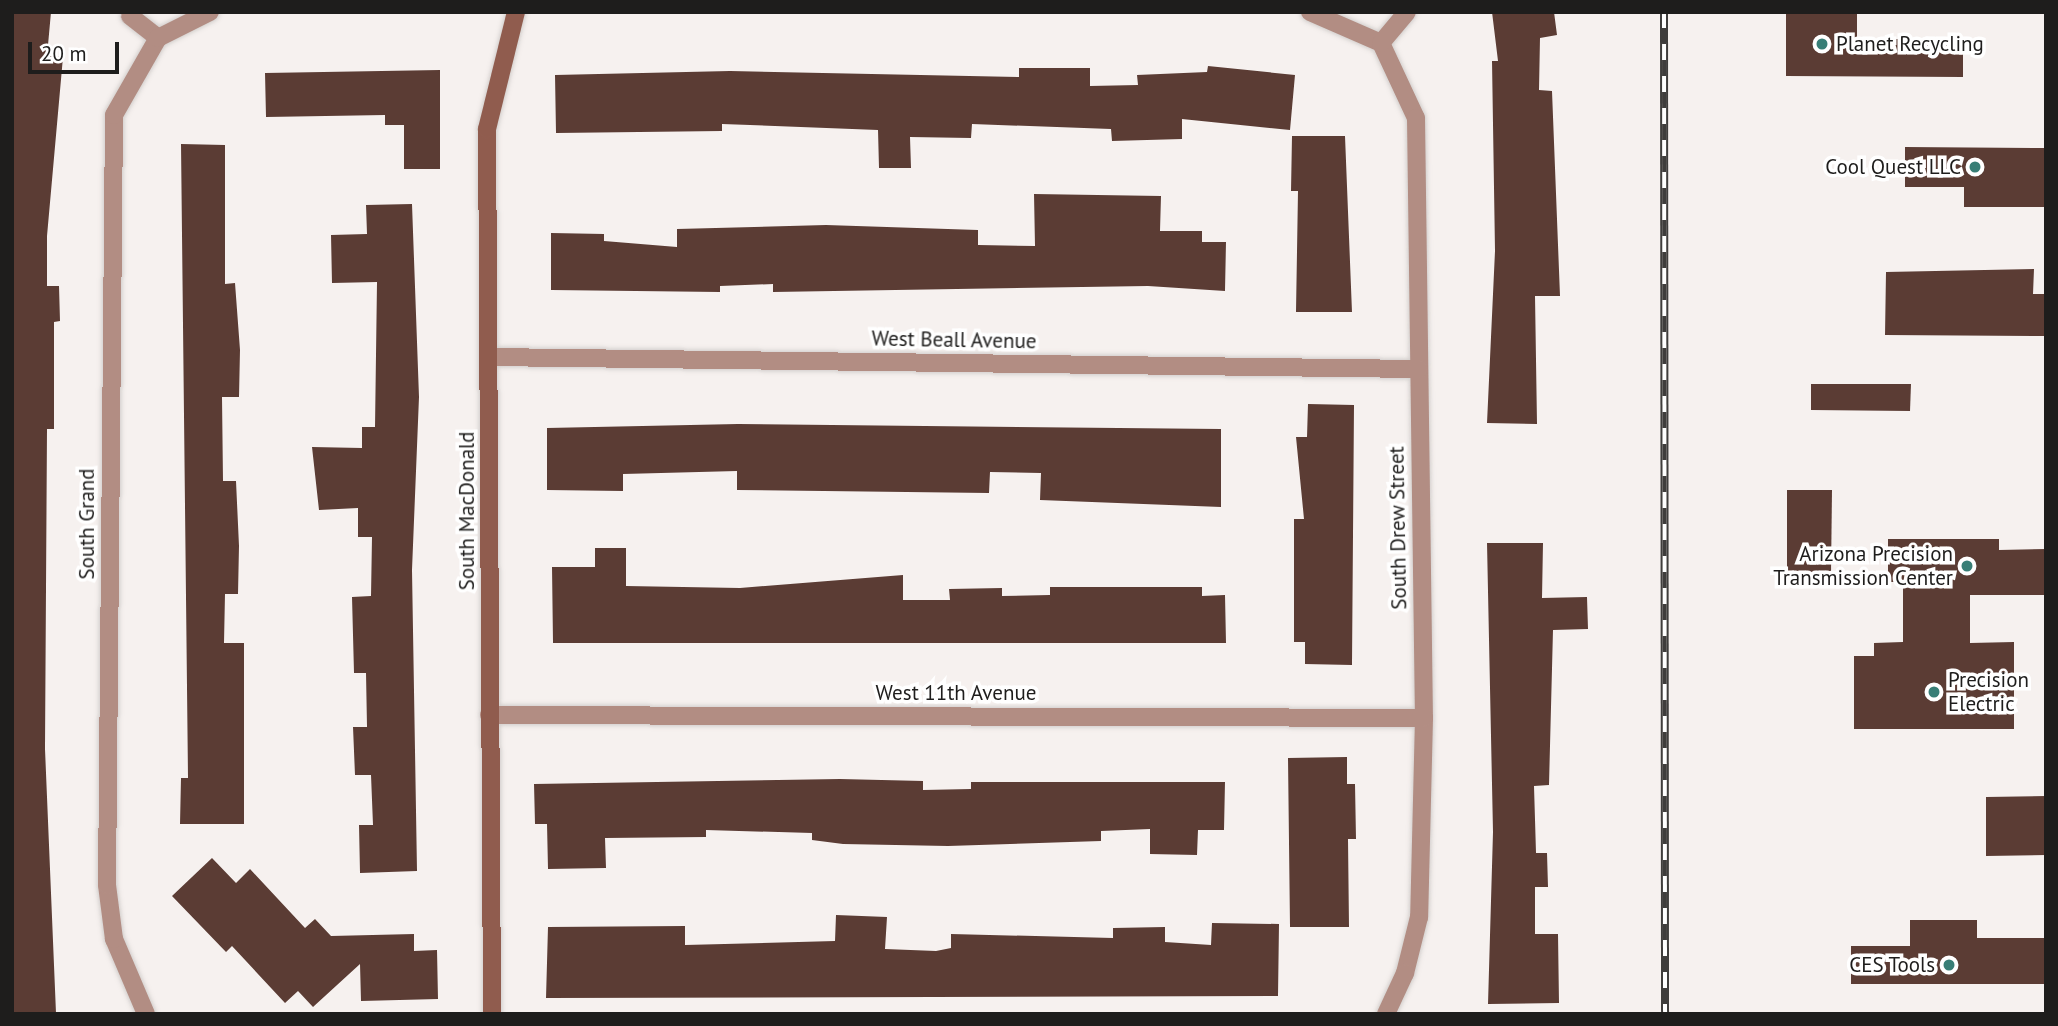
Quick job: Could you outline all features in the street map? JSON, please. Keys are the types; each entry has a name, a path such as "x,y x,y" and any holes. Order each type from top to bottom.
{"street":[{"path":"130,16 158,38 210,12"},
{"name":"South MacDonald","path":"492,1014 486,129 516,12"},
{"path":"1310,12 1381,43 1407,12"},
{"name":"South Grand","path":"146,1014 114,939 107,885 113,181 114,115 158,38"},
{"name":"South Drew Street","path":"1381,43 1416,118 1424,718 1419,917 1405,973 1386,1014"},
{"name":"West Beall Avenue","path":"489,357 1419,369"},
{"name":"West 11th Avenue","path":"489,715 1424,718"}],"building":[{"path":"12,12 51,12 47,56 63,57 47,236 47,286 59,286 60,321 54,322 54,429 47,429 45,749 56,1013 29,1014 12,1014"},
{"path":"1492,12 1554,12 1557,35 1540,38 1539,90 1552,91 1560,296 1535,296 1537,424 1487,423 1495,251 1492,61 1498,61"},
{"path":"1786,12 1857,12 1857,39 1963,39 1963,77 1786,76"},
{"path":"1208,66 1295,75 1290,130 1182,119 1182,139 1112,141 1111,129 972,124 971,138 910,137 911,168 879,168 878,130 722,124 722,131 556,133 555,75 730,71 1019,77 1019,68 1090,68 1090,86 1138,85 1137,75 1207,72"},
{"path":"440,70 440,169 404,169 404,125 385,125 385,115 266,117 265,73"},
{"path":"1292,136 1345,136 1352,312 1296,312 1298,191 1291,191"},
{"path":"181,144 225,145 225,284 235,283 240,350 239,397 222,397 223,481 236,481 239,546 238,594 225,594 224,643 244,643 244,824 180,824 181,778 188,778"},
{"name":"Cool Quest LLC","path":"1905,147 2046,148 2046,207 1964,207 1964,187 1905,187"},
{"path":"1034,194 1161,196 1160,231 1202,231 1202,242 1226,242 1225,291 1148,286 773,292 773,284 720,286 720,292 551,290 551,233 604,234 604,241 677,247 677,229 826,225 978,230 978,245 1035,246"},
{"path":"412,204 419,397 412,570 417,871 360,873 359,825 373,825 371,775 355,775 353,727 367,727 366,673 354,673 352,597 371,596 372,537 358,537 358,508 319,510 312,447 362,448 362,427 375,427 377,282 332,283 331,235 367,234 366,205"},
{"path":"2034,269 2033,294 2046,294 2046,336 1885,335 1886,272"},
{"path":"1811,384 1911,384 1910,411 1811,410"},
{"path":"1308,404 1354,405 1352,665 1305,664 1305,642 1294,642 1294,519 1304,519 1296,437 1307,437"},
{"path":"738,424 1221,429 1221,507 1040,500 1041,473 990,472 989,493 737,490 737,471 623,474 623,491 547,490 547,428"},
{"path":"1787,490 1832,490 1831,573 1787,573"},
{"path":"1888,539 1999,539 1999,550 2046,549 2046,595 1970,595 1970,643 2014,642 2014,729 1854,729 1854,656 1874,656 1874,643 1903,642 1903,582 1888,582"},
{"path":"1487,543 1543,543 1542,598 1587,597 1588,629 1553,630 1549,785 1534,786 1536,853 1547,853 1548,887 1535,887 1535,934 1558,934 1559,1003 1488,1004 1493,832"},
{"path":"595,548 626,548 626,586 740,588 903,575 903,600 950,600 949,589 1002,588 1002,596 1050,595 1050,587 1202,587 1202,596 1225,595 1226,643 553,643 552,567 595,567"},
{"path":"1347,757 1347,784 1355,784 1356,839 1348,839 1349,927 1290,927 1288,758"},
{"path":"840,779 923,781 923,790 971,789 971,782 1225,782 1224,830 1198,830 1197,855 1150,854 1150,829 1101,831 1101,841 948,846 843,844 812,840 812,833 706,830 706,837 605,838 606,868 548,869 547,824 535,824 534,784"},
{"path":"2046,796 2046,855 1986,856 1986,797"},
{"path":"212,858 236,883 250,869 305,928 315,919 331,936 414,934 414,951 437,950 438,999 361,1001 360,964 313,1007 298,991 285,1003 232,946 226,952 172,896"},
{"path":"836,915 887,917 885,949 936,951 951,948 951,934 1113,938 1113,928 1165,927 1165,942 1211,945 1212,923 1279,924 1278,996 546,998 548,927 685,926 685,945 835,941"},
{"name":"CES Tools","path":"1910,920 1977,920 1977,938 2046,938 2046,984 1851,984 1851,946 1910,946"}],"railway":[{"path":"1664,12 1665,1014"}],"place":[{"name":"Planet Recycling","path":"1822,44"},
{"name":"Cool Quest LLC","path":"1975,167"},
{"name":"Arizona Precision Transmission Center","path":"1967,566"},
{"name":"Precision Electric","path":"1934,692"},
{"name":"CES Tools","path":"1949,965"}]}
